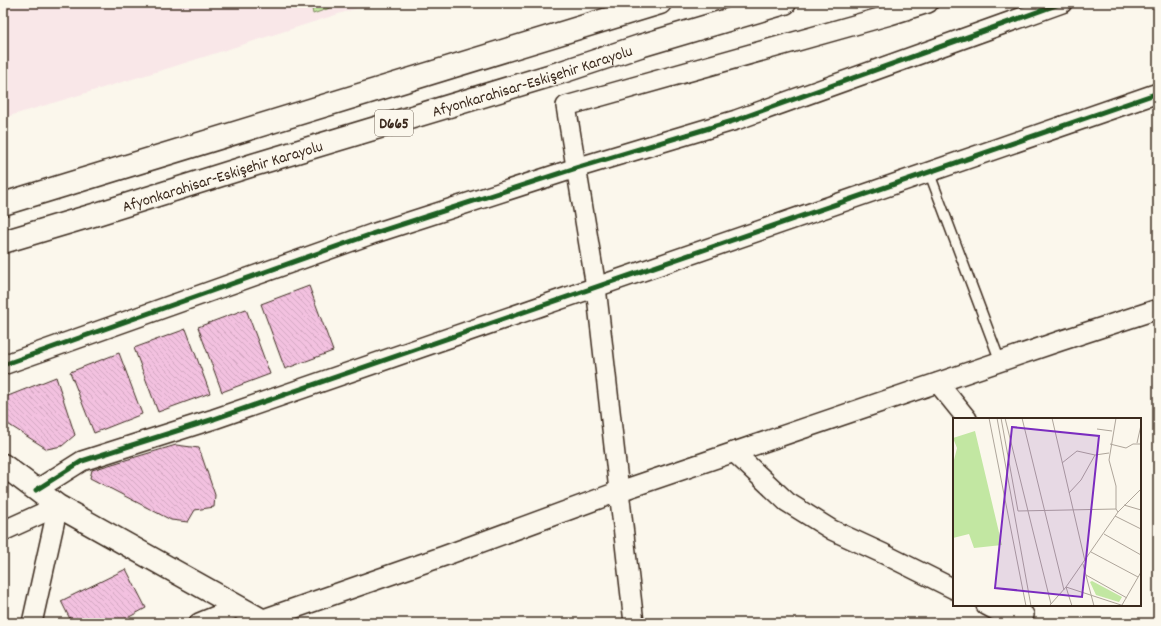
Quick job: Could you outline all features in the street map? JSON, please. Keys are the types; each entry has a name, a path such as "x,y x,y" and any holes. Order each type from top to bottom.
{"main road":[{"name":"D665","path":"3,204 660,3"},
{"name":"Afyonkarahisar-Eskişehir Karayolu","path":"3,242 562,72 640,46 785,3"},
{"path":"3,465 58,506 264,621"}],"street":[{"path":"634,623 596,287 566,106 928,3"},
{"path":"3,366 372,234 576,168 736,120 1062,3"},
{"path":"36,490 82,461 214,419 1158,93"},
{"path":"264,621 620,491 1158,309"},
{"path":"938,383 966,418"},
{"path":"734,452 787,502 832,530 953,588"},
{"path":"3,531 58,506"},
{"path":"32,623 58,506"},
{"path":"988,606 997,611 1025,614"},
{"path":"199,623 238,607"}],"lane":[{"path":"929,172 1000,362"}],"shaded area":[{"path":"3,3 373,3 169,68 3,118"}],"green space":[{"path":"311,3 344,3 313,14"}],"building":[{"path":"309,286 333,351 285,369 261,304"},
{"path":"246,309 270,374 222,392 198,327"},
{"path":"186,329 210,393 158,412 134,348"},
{"path":"119,353 142,414 94,433 70,372"},
{"path":"56,377 75,435 62,446 47,449 3,421 3,398"},
{"path":"176,445 199,448 215,495 214,507 195,510 188,522 171,520 90,478 92,470"},
{"path":"126,569 146,608 118,623 72,623 61,601"}],"cycle path":[{"path":"3,365 372,234 576,168 736,120 1062,3"},
{"path":"36,490 82,461 214,419 1158,93"}]}
